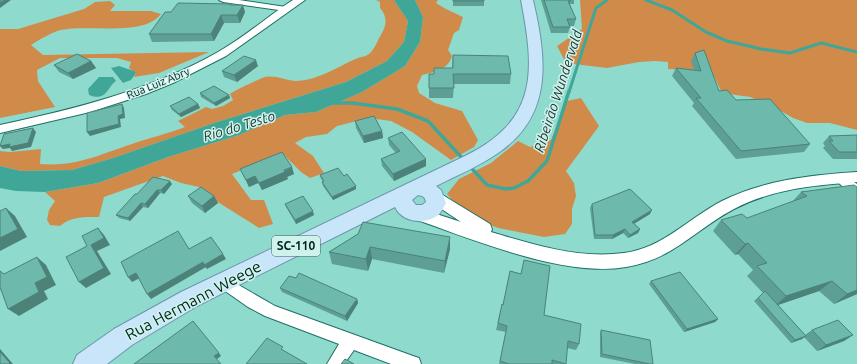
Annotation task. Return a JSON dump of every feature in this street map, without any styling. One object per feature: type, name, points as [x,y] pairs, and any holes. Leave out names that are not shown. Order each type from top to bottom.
[{"type":"main road","name":"SC-110","points":[[460,166],[497,146],[516,129],[528,110],[535,81],[535,47],[534,32],[526,0]]},
{"type":"main road","name":"Rua Hermann Weege","points":[[86,364],[129,334],[189,299],[460,166]]},
{"type":"main road","points":[[436,198],[434,194],[427,189],[411,189],[402,200],[405,208],[412,212],[426,212],[430,210],[436,203],[436,198],[460,166]]},
{"type":"main road","name":"Rua Hermann Weege","points":[[369,211],[412,212]]},
{"type":"street","points":[[224,0],[286,9]]},
{"type":"street","name":"Rua Luiz Abry","points":[[0,128],[34,122],[81,110],[157,86],[178,77],[242,42],[300,0]]},
{"type":"street","points":[[412,212],[509,244],[576,259],[598,261],[623,260],[645,255],[663,248],[727,206],[751,194],[771,187],[857,177]]},
{"type":"street","points":[[841,178],[857,190]]},
{"type":"street","points":[[436,198],[474,224],[509,244]]},
{"type":"street","points":[[223,282],[253,302],[270,310],[413,364]]},
{"type":"street","points":[[335,364],[350,341]]},
{"type":"shaded area","points":[[376,0],[394,0],[408,21],[404,42],[387,61],[346,82],[217,122],[113,158],[72,170],[21,171],[0,166],[0,151],[10,152],[41,149],[40,164],[64,164],[98,156],[185,127],[178,121],[206,107],[212,109],[223,106],[233,100],[230,94],[262,78],[273,77],[295,81],[312,79],[320,76],[369,54],[375,47],[384,30],[385,23],[384,14],[380,8],[380,2]]},
{"type":"shaded area","points":[[415,0],[438,0],[436,3],[463,17],[459,30],[454,33],[448,50],[452,56],[450,61],[440,70],[422,75],[417,86],[419,93],[435,103],[462,111],[478,140],[474,147],[451,160],[412,132],[391,121],[369,118],[337,126],[327,134],[306,137],[295,143],[313,156],[324,173],[310,178],[301,172],[283,154],[232,174],[251,200],[264,200],[273,224],[259,228],[205,194],[199,187],[181,183],[163,176],[104,197],[99,217],[83,217],[69,220],[60,226],[50,225],[47,220],[49,210],[55,201],[45,192],[98,183],[168,157],[239,135],[285,115],[316,112],[362,92],[405,66],[420,42],[423,17]]},
{"type":"shaded area","points":[[580,0],[857,0],[857,130],[830,123],[807,123],[793,118],[776,108],[750,97],[722,93],[712,72],[668,69],[668,62],[655,61],[639,62],[607,68],[566,63],[557,46],[582,29]]},
{"type":"shaded area","points":[[110,1],[115,5],[110,11],[151,11],[161,14],[153,21],[129,28],[61,30],[50,34],[31,45],[43,55],[209,52],[159,73],[134,77],[136,73],[129,68],[131,62],[117,58],[60,58],[37,70],[38,81],[55,107],[0,118],[0,29],[18,29],[84,9],[95,2]]},
{"type":"shaded area","points":[[581,98],[599,126],[566,171],[574,183],[576,196],[572,209],[572,224],[565,234],[544,237],[498,228],[474,218],[460,209],[447,194],[459,179],[491,163],[518,141],[530,147],[551,140],[567,101]]},
{"type":"water","name":"Rio do Testo","points":[[394,0],[415,0],[423,17],[420,42],[405,66],[362,92],[316,112],[285,115],[239,135],[168,157],[98,183],[45,192],[16,191],[0,188],[0,166],[21,171],[72,170],[113,158],[217,122],[346,82],[387,61],[404,42],[408,21]]},
{"type":"water","points":[[119,66],[136,73],[131,80],[123,83],[111,68]]},
{"type":"water","points":[[99,77],[113,77],[116,81],[106,93],[100,97],[89,95],[88,89]]},
{"type":"building","points":[[484,0],[484,1],[453,1]]},
{"type":"building","points":[[544,0],[570,0],[568,1],[576,19],[567,19],[570,27],[553,27]]},
{"type":"building","points":[[178,3],[243,5],[237,15],[221,15],[211,34],[149,34],[165,12],[171,12]]},
{"type":"building","points":[[704,50],[719,91],[727,90],[736,100],[770,99],[810,144],[741,151],[696,98],[701,98],[676,68],[701,71],[695,53]]},
{"type":"building","points":[[77,54],[91,61],[68,73],[54,65]]},
{"type":"building","points":[[453,55],[508,56],[511,74],[453,74],[454,88],[429,88],[429,74],[434,74],[434,68],[453,68]]},
{"type":"building","points":[[244,56],[256,60],[234,75],[222,71]]},
{"type":"building","points":[[214,86],[229,95],[214,103],[200,93]]},
{"type":"building","points":[[189,97],[198,104],[179,114],[170,106]]},
{"type":"building","points":[[122,104],[123,114],[118,116],[119,124],[87,132],[87,113]]},
{"type":"building","points":[[374,116],[382,131],[363,136],[355,121]]},
{"type":"building","points":[[33,128],[28,143],[9,147],[10,144],[0,146],[4,134]]},
{"type":"building","points":[[402,132],[426,159],[393,174],[381,159],[400,151],[388,138]]},
{"type":"building","points":[[857,135],[857,152],[839,152],[829,141],[833,141],[829,136]]},
{"type":"building","points":[[282,152],[292,167],[284,170],[285,172],[259,183],[255,176],[246,180],[240,169]]},
{"type":"building","points":[[338,168],[344,176],[347,174],[356,186],[332,197],[322,182],[324,181],[320,175]]},
{"type":"building","points":[[153,177],[170,181],[161,190],[157,190],[145,204],[141,203],[128,218],[116,215],[135,194],[137,194]]},
{"type":"building","points":[[854,185],[857,187],[857,290],[847,294],[832,281],[786,296],[757,266],[767,263],[748,243],[745,244],[721,220],[742,214],[747,218],[807,196],[801,192]]},
{"type":"building","points":[[201,187],[214,196],[202,206],[188,196]]},
{"type":"building","points":[[630,189],[652,210],[632,222],[640,229],[630,235],[625,229],[613,235],[595,235],[592,204]]},
{"type":"building","points":[[303,196],[313,211],[295,220],[285,204]]},
{"type":"building","points":[[6,208],[18,229],[0,238],[0,211]]},
{"type":"building","points":[[363,222],[450,237],[445,261],[370,247],[366,259],[329,252],[358,234]]},
{"type":"building","points":[[98,228],[104,238],[91,245],[104,268],[79,282],[66,257],[87,246],[82,236]]},
{"type":"building","points":[[178,231],[189,249],[211,237],[223,254],[204,265],[203,262],[147,294],[136,273],[128,277],[121,262]]},
{"type":"building","points":[[37,257],[47,277],[35,283],[39,292],[8,309],[0,287],[0,271],[4,274]]},
{"type":"building","points":[[524,260],[550,266],[544,315],[581,324],[579,344],[568,341],[566,364],[552,360],[552,364],[509,364],[500,361],[507,326],[498,323],[502,304],[503,305],[510,271],[521,274]]},
{"type":"building","points":[[680,272],[718,319],[687,329],[651,281]]},
{"type":"building","points":[[299,273],[357,299],[345,316],[280,288],[289,276],[296,278]]},
{"type":"building","points":[[765,291],[806,336],[795,340],[758,298]]},
{"type":"building","points":[[838,320],[853,335],[826,345],[812,330]]},
{"type":"building","points":[[193,321],[219,353],[214,356],[221,364],[134,364]]},
{"type":"building","points":[[601,330],[650,340],[653,364],[602,354]]},
{"type":"building","points":[[267,338],[283,347],[281,349],[307,364],[246,364]]},
{"type":"building","points":[[0,352],[10,363],[9,364],[0,364]]},
{"type":"building","points":[[345,359],[354,364],[341,364]]},
{"type":"waterway","name":"Ribeirão Wundervald","points":[[569,92],[596,8],[607,0]]},
{"type":"waterway","name":"Ribeirão Wundervald","points":[[646,0],[672,10],[706,32],[727,41],[761,49],[790,53],[821,43],[857,52]]},
{"type":"waterway","name":"Ribeirão Wundervald","points":[[332,103],[352,103],[397,109],[428,121],[487,185],[506,189],[514,188],[528,181],[547,161],[569,91]]}]
